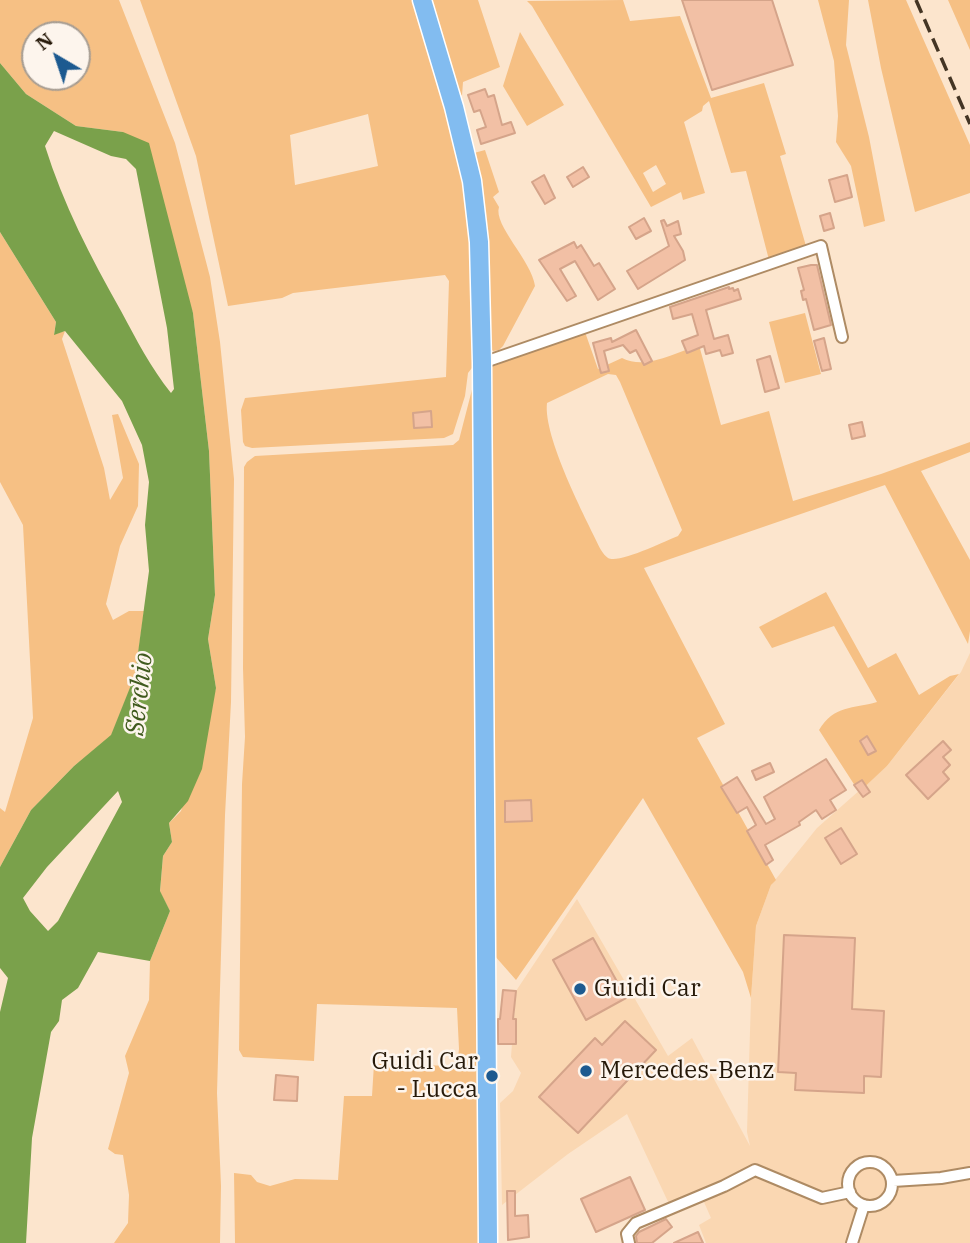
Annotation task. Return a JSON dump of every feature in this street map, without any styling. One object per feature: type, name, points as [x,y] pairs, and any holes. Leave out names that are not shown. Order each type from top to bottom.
[{"type":"main road","points":[[422,0],[454,107],[472,181],[479,242],[488,1243]]},
{"type":"street","points":[[482,363],[821,246],[842,337]]},
{"type":"street","points":[[865,1162],[880,1163],[891,1174],[893,1181],[890,1195],[879,1204],[864,1205],[858,1202],[848,1185],[852,1170],[865,1162]]},
{"type":"street","points":[[629,1243],[627,1234],[636,1223],[755,1170],[822,1198],[850,1192]]},
{"type":"street","points":[[893,1181],[970,1173]]},
{"type":"street","points":[[852,1243],[864,1205]]},
{"type":"shaded area","points":[[0,0],[119,0],[175,143],[210,277],[220,342],[234,479],[231,702],[217,1093],[221,1186],[220,1243],[114,1243],[128,1223],[129,1195],[123,1155],[108,1149],[129,1073],[125,1056],[149,1000],[150,961],[170,911],[160,892],[163,856],[172,842],[169,823],[181,811],[216,688],[208,639],[215,595],[209,451],[193,313],[123,132],[76,126],[23,91],[91,91],[91,21],[21,21],[21,88],[0,63]]},
{"type":"shaded area","points":[[140,0],[415,0],[456,139],[470,231],[475,364],[468,373],[465,396],[453,434],[444,438],[252,448],[245,446],[241,410],[245,398],[446,377],[449,281],[445,275],[293,293],[282,298],[228,306],[196,156]],"holes":[[[368,114],[378,166],[295,185],[290,135]]]},
{"type":"shaded area","points":[[431,0],[478,0],[500,67],[463,82],[462,96],[456,87]]},
{"type":"shaded area","points":[[623,0],[630,21],[680,16],[711,98],[764,83],[786,154],[780,156],[806,246],[769,260],[746,171],[731,173],[709,101],[702,111],[684,122],[705,193],[683,200],[681,192],[651,207],[527,1]],"holes":[[[656,165],[666,184],[653,192],[643,173]]]},
{"type":"shaded area","points":[[818,0],[849,0],[846,45],[869,137],[885,221],[864,227],[851,166],[836,142],[838,116],[834,61]]},
{"type":"shaded area","points":[[868,0],[906,0],[970,145],[970,193],[915,212]]},
{"type":"shaded area","points":[[948,0],[970,0],[970,50]]},
{"type":"shaded area","points":[[520,32],[564,105],[527,126],[503,86]]},
{"type":"shaded area","points":[[485,150],[499,192],[493,197],[499,207],[499,215],[535,286],[503,346],[493,351],[490,348],[483,216],[474,153]]},
{"type":"shaded area","points":[[0,232],[56,322],[54,334],[65,331],[62,339],[104,468],[110,500],[123,478],[112,415],[118,414],[139,464],[138,506],[120,546],[106,604],[113,620],[129,611],[144,611],[135,676],[111,736],[74,766],[31,810],[0,867],[0,808],[5,812],[33,718],[23,525],[0,482]]},
{"type":"shaded area","points":[[805,313],[821,374],[785,383],[769,322]]},
{"type":"shaded area","points":[[585,332],[598,369],[622,358],[651,361],[699,345],[721,425],[769,411],[793,501],[881,474],[970,442],[970,452],[921,471],[970,560],[968,644],[885,485],[644,568],[725,724],[697,738],[776,880],[771,885],[756,926],[751,998],[743,972],[643,798],[516,980],[494,955],[488,371],[491,367]],"holes":[[[608,374],[616,375],[682,530],[678,536],[653,547],[614,559],[608,558],[601,550],[566,477],[552,436],[547,403]]]},
{"type":"shaded area","points":[[475,378],[480,1243],[235,1243],[234,1173],[251,1175],[257,1182],[270,1186],[295,1179],[338,1180],[344,1096],[372,1096],[374,1064],[457,1066],[459,1049],[457,1008],[317,1004],[314,1061],[243,1057],[239,1050],[245,737],[244,467],[255,456],[453,445],[459,440]]},
{"type":"shaded area","points":[[826,592],[868,668],[896,653],[919,695],[950,676],[959,674],[887,766],[859,792],[819,730],[838,712],[877,702],[834,626],[772,648],[759,627]]},
{"type":"shaded area","points":[[970,653],[970,1243],[706,1243],[699,1225],[711,1218],[700,1193],[670,1206],[627,1114],[568,1154],[502,1205],[500,1103],[513,1091],[521,1073],[511,1057],[516,991],[577,899],[668,1056],[692,1038],[750,1146],[747,1132],[756,926],[771,885],[817,828],[887,766],[961,672]]},
{"type":"water","name":"Serchio","points":[[0,63],[21,91],[76,126],[123,132],[149,143],[193,313],[209,451],[215,595],[208,639],[216,688],[202,769],[188,801],[169,823],[172,842],[163,856],[160,891],[170,911],[150,961],[98,952],[78,988],[62,1000],[59,1021],[51,1032],[32,1138],[26,1243],[0,1243],[0,1012],[8,978],[0,968],[0,867],[31,810],[74,766],[111,735],[135,675],[149,571],[145,525],[149,482],[142,445],[122,401],[65,331],[54,335],[56,322],[0,232]],"holes":[[[54,131],[111,156],[126,159],[136,169],[167,328],[174,389],[171,393],[138,343],[78,230],[45,146]],[[118,791],[122,802],[58,921],[48,931],[30,911],[23,898],[47,867]]]},
{"type":"building","points":[[682,0],[772,0],[793,65],[712,90]]},
{"type":"building","points":[[485,89],[488,97],[494,95],[502,125],[511,122],[515,133],[481,144],[477,130],[486,127],[480,110],[474,112],[468,95]]},
{"type":"building","points":[[583,167],[589,177],[573,187],[567,177]]},
{"type":"building","points":[[544,175],[555,198],[545,204],[532,182]]},
{"type":"building","points":[[847,175],[852,197],[835,202],[829,180]]},
{"type":"building","points":[[830,213],[834,228],[824,231],[820,216]]},
{"type":"building","points":[[644,218],[651,231],[636,239],[629,227]]},
{"type":"building","points":[[664,220],[667,226],[678,221],[681,234],[674,236],[685,260],[638,289],[627,271],[669,246],[661,221]]},
{"type":"building","points":[[574,242],[577,248],[581,245],[594,266],[599,263],[615,289],[598,300],[575,261],[560,269],[576,296],[567,301],[539,260]]},
{"type":"building","points":[[817,265],[831,325],[814,330],[806,299],[803,300],[801,291],[804,290],[798,268]]},
{"type":"building","points":[[729,287],[734,291],[738,289],[741,299],[706,310],[714,339],[728,335],[733,353],[722,356],[720,350],[706,354],[704,346],[687,353],[682,341],[698,335],[692,314],[673,319],[670,307]]},
{"type":"building","points":[[636,330],[652,361],[644,365],[636,350],[630,353],[623,345],[604,351],[609,371],[601,373],[593,343],[611,338],[612,342]]},
{"type":"building","points":[[824,338],[831,369],[822,371],[814,341]]},
{"type":"building","points":[[770,356],[779,388],[765,392],[757,360]]},
{"type":"building","points":[[431,411],[432,427],[414,428],[413,413]]},
{"type":"building","points":[[862,422],[865,436],[852,439],[849,425]]},
{"type":"building","points":[[867,736],[876,751],[868,755],[860,741]]},
{"type":"building","points":[[943,741],[951,750],[943,757],[950,765],[943,772],[949,779],[928,799],[906,775]]},
{"type":"building","points":[[826,759],[846,790],[830,800],[836,810],[822,819],[816,810],[799,822],[800,825],[765,845],[773,860],[766,865],[747,831],[756,825],[747,807],[737,813],[721,787],[737,777],[766,824],[775,819],[764,797]]},
{"type":"building","points":[[770,763],[774,772],[756,780],[752,771]]},
{"type":"building","points":[[862,780],[870,792],[863,797],[854,785]]},
{"type":"building","points":[[531,800],[532,821],[505,822],[505,801]]},
{"type":"building","points":[[841,828],[857,854],[841,864],[825,838]]},
{"type":"building","points":[[784,935],[855,938],[852,1009],[884,1011],[881,1077],[864,1076],[864,1093],[795,1090],[796,1073],[778,1072]]},
{"type":"building","points":[[593,938],[626,998],[586,1020],[553,960]]},
{"type":"building","points":[[503,990],[516,991],[513,1019],[516,1019],[516,1044],[498,1044],[498,1019]]},
{"type":"building","points":[[625,1021],[656,1050],[578,1133],[539,1097],[595,1038],[602,1045]]},
{"type":"building","points":[[276,1075],[298,1077],[297,1101],[274,1100]]},
{"type":"building","points":[[630,1177],[645,1210],[596,1232],[581,1199]]},
{"type":"building","points":[[507,1191],[515,1191],[515,1216],[528,1215],[529,1237],[508,1240]]},
{"type":"building","points":[[666,1219],[672,1227],[652,1243],[637,1243],[636,1236],[639,1232]]},
{"type":"building","points":[[698,1232],[703,1243],[674,1243]]},
{"type":"railway","points":[[916,0],[970,124]]},
{"type":"place","name":"Guidi Car","points":[[580,989]]},
{"type":"place","name":"Mercedes-Benz","points":[[586,1071]]},
{"type":"place","name":"Guidi Car - Lucca","points":[[492,1076]]}]
